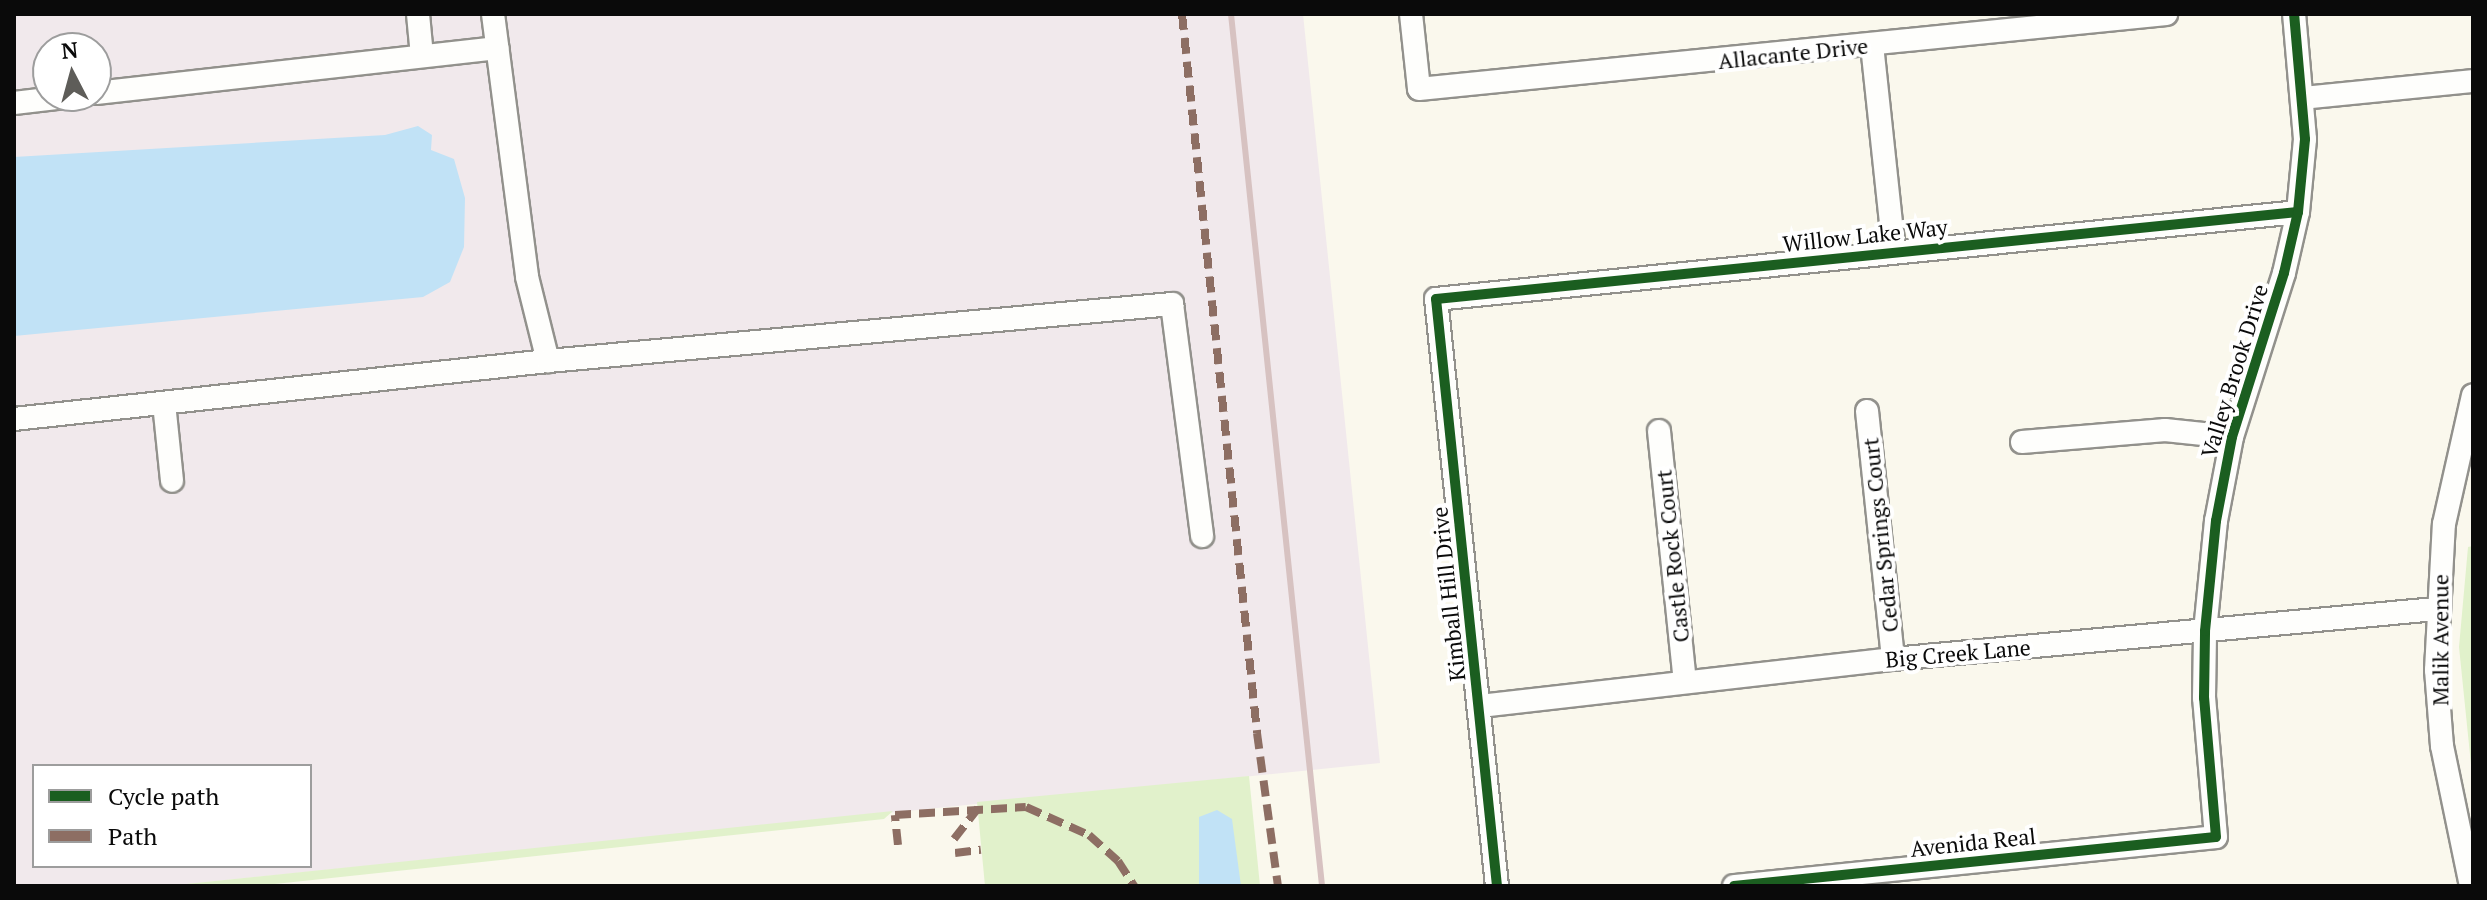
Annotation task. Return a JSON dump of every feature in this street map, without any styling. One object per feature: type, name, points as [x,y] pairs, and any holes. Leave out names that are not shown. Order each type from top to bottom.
[{"type":"street","points":[[418,14],[422,56]]},
{"type":"street","points":[[493,14],[527,277],[548,361]]},
{"type":"street","name":"Allacante Drive","points":[[1411,14],[1419,89],[2154,15]]},
{"type":"street","name":"Valley Brook Drive","points":[[2216,837],[2204,698],[2205,631],[2216,521],[2232,437],[2284,273],[2298,212],[2305,139],[2294,14]]},
{"type":"street","points":[[1872,45],[1894,252]]},
{"type":"street","points":[[112,91],[497,48]]},
{"type":"street","points":[[2302,98],[2472,81]]},
{"type":"street","name":"Willow Lake Way","points":[[1436,299],[2298,212]]},
{"type":"street","name":"Kimball Hill Drive","points":[[1436,299],[1497,886]]},
{"type":"street","points":[[14,419],[548,361],[1172,304],[1202,536]]},
{"type":"street","name":"Malik Avenue","points":[[2471,886],[2442,746],[2436,609],[2444,524],[2467,445],[2473,395]]},
{"type":"street","points":[[164,403],[172,481]]},
{"type":"street","name":"Cedar Springs Court","points":[[1867,411],[1893,659]]},
{"type":"street","points":[[2022,442],[2165,430],[2232,437]]},
{"type":"street","name":"Castle Rock Court","points":[[1659,431],[1685,681]]},
{"type":"street","name":"Big Creek Lane","points":[[1480,706],[1893,659],[2436,609]]},
{"type":"street","name":"Avenida Real","points":[[1734,886],[1932,876],[2216,837]]},
{"type":"shaded area","points":[[14,14],[1303,14],[1380,763],[167,886],[14,886]]},
{"type":"green space","points":[[2473,546],[2473,784],[2459,647],[2468,547]]},
{"type":"green space","points":[[1249,776],[1260,886],[985,886],[977,802]]},
{"type":"green space","points":[[893,811],[884,819],[256,886],[167,886]]},
{"type":"water","points":[[418,126],[432,135],[431,150],[454,159],[465,198],[464,247],[450,282],[423,297],[14,336],[14,157],[385,135]]},
{"type":"water","points":[[1217,810],[1232,819],[1241,886],[1199,886],[1199,817]]},
{"type":"railway","points":[[1231,14],[1322,886]]},
{"type":"marked path","points":[[1182,14],[1257,733],[1278,886]]},
{"type":"marked path","points":[[898,845],[895,815],[1026,807],[1089,835],[1118,861],[1134,886]]},
{"type":"marked path","points":[[954,839],[978,808]]},
{"type":"marked path","points":[[955,853],[981,850]]},
{"type":"cycle path","points":[[1734,886],[2216,837],[2204,698],[2205,631],[2216,521],[2232,437],[2284,273],[2298,212],[2305,139],[2294,14]]},
{"type":"cycle path","points":[[1497,886],[1436,299],[2298,212]]}]
